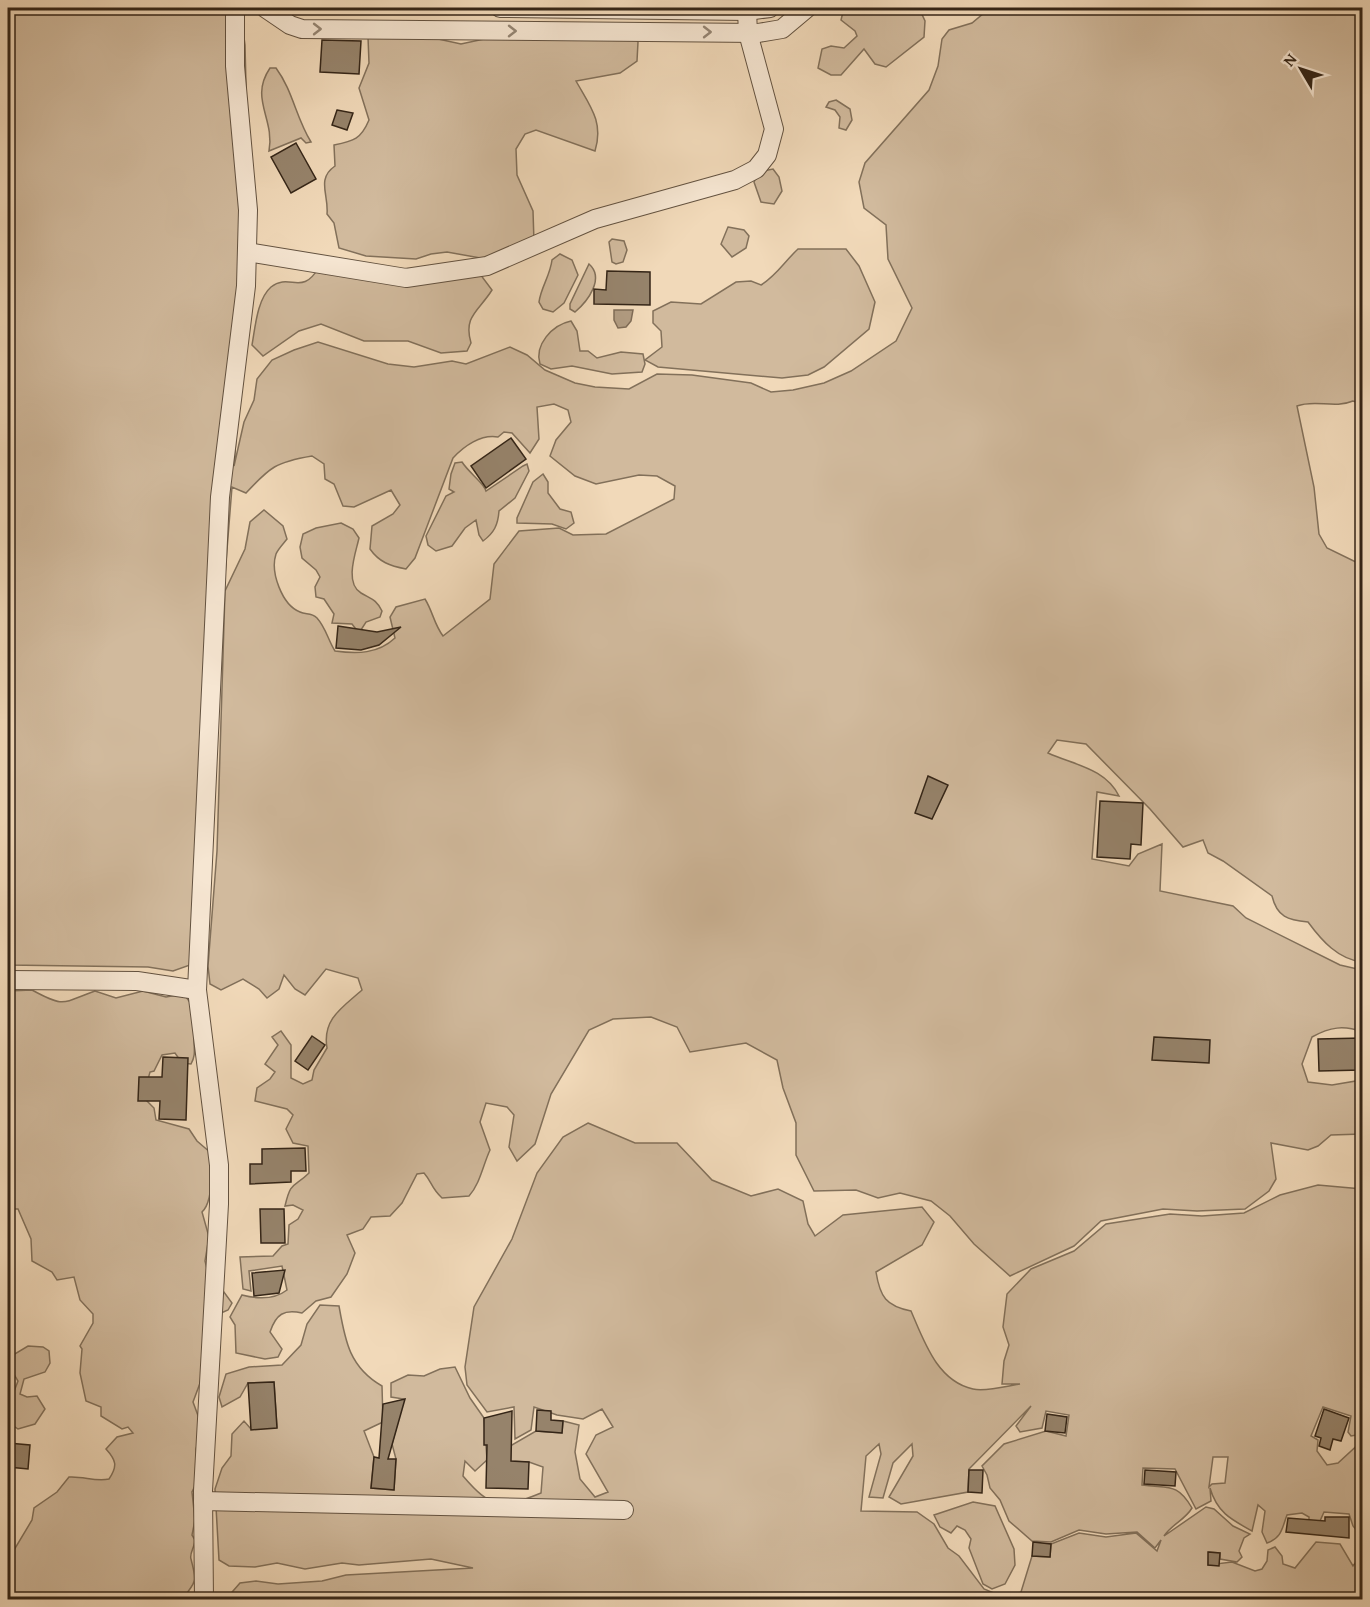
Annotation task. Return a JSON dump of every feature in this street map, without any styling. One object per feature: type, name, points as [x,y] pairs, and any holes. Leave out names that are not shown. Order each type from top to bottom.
[{"type":"street","points":[[204,1599],[203,1501],[219,1165],[197,990],[220,497],[246,286],[248,210],[235,66],[235,8]]},
{"type":"street","points":[[265,8],[290,25],[302,29],[748,33],[782,28],[807,8]]},
{"type":"street","points":[[500,8],[747,11],[770,8]]},
{"type":"street","points":[[247,252],[406,278],[487,266],[595,219],[735,180],[756,169],[767,155],[774,129],[748,33],[747,11]]},
{"type":"street","points":[[8,980],[137,981],[197,990]]},
{"type":"street","points":[[203,1501],[624,1510]]},
{"type":"shaded area","points":[[8,8],[240,8],[245,45],[250,247],[234,466],[244,422],[254,400],[257,379],[272,360],[318,342],[388,364],[414,367],[452,361],[466,364],[510,347],[527,355],[545,370],[575,383],[595,387],[629,389],[657,374],[692,375],[751,383],[771,392],[824,383],[851,371],[896,341],[912,308],[888,259],[886,225],[864,208],[859,182],[865,163],[929,90],[938,66],[942,39],[949,30],[972,23],[990,8],[1362,8],[1362,404],[1353,401],[1297,406],[1314,487],[1319,534],[1327,548],[1362,565],[1362,962],[1345,957],[1331,948],[1308,922],[1295,920],[1280,913],[1272,896],[1208,853],[1203,840],[1183,847],[1150,809],[1086,744],[1057,740],[1048,753],[1097,773],[1106,779],[1119,796],[1097,792],[1092,859],[1129,866],[1138,854],[1162,844],[1160,891],[1233,906],[1246,918],[1340,965],[1362,970],[1362,1032],[1349,1028],[1337,1028],[1312,1037],[1302,1064],[1308,1082],[1332,1085],[1362,1080],[1362,1134],[1331,1135],[1318,1146],[1308,1150],[1271,1143],[1276,1179],[1269,1191],[1245,1209],[1197,1211],[1163,1209],[1101,1221],[1074,1246],[1010,1276],[974,1244],[950,1216],[931,1201],[900,1193],[878,1198],[856,1190],[814,1191],[796,1155],[796,1123],[783,1088],[777,1060],[746,1043],[690,1052],[677,1027],[651,1017],[613,1019],[589,1030],[551,1094],[535,1144],[517,1161],[509,1147],[514,1115],[507,1107],[486,1103],[480,1122],[490,1150],[479,1180],[469,1196],[442,1198],[424,1173],[417,1174],[402,1203],[390,1216],[371,1217],[363,1229],[347,1235],[355,1253],[347,1274],[331,1297],[316,1301],[302,1313],[290,1312],[278,1317],[270,1332],[282,1349],[278,1357],[265,1359],[236,1353],[235,1325],[230,1317],[242,1295],[265,1298],[277,1296],[287,1290],[282,1266],[249,1271],[251,1291],[243,1289],[240,1257],[273,1256],[282,1246],[288,1244],[289,1225],[298,1219],[303,1210],[293,1205],[285,1206],[287,1198],[294,1185],[309,1173],[308,1146],[293,1143],[286,1129],[293,1115],[287,1109],[255,1101],[257,1088],[270,1079],[275,1072],[265,1064],[278,1045],[272,1037],[281,1031],[291,1045],[291,1078],[303,1084],[312,1080],[314,1070],[327,1048],[326,1038],[331,1021],[341,1008],[362,990],[358,978],[326,969],[305,995],[295,989],[284,975],[279,989],[267,998],[259,989],[243,979],[221,990],[210,984],[208,966],[217,851],[225,591],[245,549],[250,522],[264,510],[283,526],[287,539],[277,552],[275,570],[279,587],[288,603],[302,613],[317,618],[335,651],[367,652],[382,647],[395,638],[390,617],[396,607],[425,599],[443,636],[490,599],[494,564],[519,531],[559,528],[573,535],[606,534],[674,499],[675,486],[657,476],[639,475],[596,484],[575,476],[550,456],[556,440],[571,422],[568,410],[554,404],[537,407],[539,439],[530,453],[512,433],[504,432],[498,437],[485,437],[473,442],[453,458],[415,558],[406,569],[385,563],[370,549],[372,526],[393,514],[400,505],[391,490],[354,507],[343,506],[334,484],[325,479],[324,464],[312,456],[274,467],[246,493],[232,487],[198,912],[190,965],[173,971],[148,967],[8,965]]},
{"type":"shaded area","points":[[844,8],[919,8],[925,21],[924,37],[886,67],[875,64],[864,49],[841,75],[831,75],[818,68],[822,49],[831,46],[844,48],[857,36],[855,31],[841,20]]},
{"type":"shaded area","points":[[406,32],[461,44],[498,36],[631,33],[638,42],[637,61],[620,73],[576,81],[591,106],[597,123],[595,151],[536,130],[525,134],[516,149],[517,175],[533,211],[534,242],[486,259],[447,252],[416,259],[366,256],[339,248],[334,223],[327,214],[325,188],[326,176],[335,166],[334,145],[356,138],[369,120],[359,88],[369,63],[368,37]]},
{"type":"shaded area","points":[[270,68],[276,68],[282,77],[311,142],[306,143],[301,138],[269,151],[269,128],[262,89]]},
{"type":"shaded area","points":[[836,100],[850,109],[852,120],[846,130],[839,128],[840,117],[835,110],[826,107],[829,102]]},
{"type":"shaded area","points":[[773,169],[779,177],[782,191],[774,204],[761,202],[754,182],[759,172]]},
{"type":"shaded area","points":[[728,227],[744,230],[749,236],[746,248],[732,257],[721,244]]},
{"type":"shaded area","points":[[612,239],[624,241],[627,250],[623,262],[616,264],[612,262],[609,242]]},
{"type":"shaded area","points":[[798,249],[846,249],[859,266],[875,302],[869,329],[824,367],[808,375],[782,378],[658,367],[645,360],[662,347],[661,331],[653,323],[653,311],[671,302],[701,304],[736,282],[751,281],[761,285],[776,273]]},
{"type":"shaded area","points":[[560,254],[572,260],[578,275],[564,303],[553,312],[543,309],[539,302],[552,260]]},
{"type":"shaded area","points":[[589,264],[595,276],[593,289],[575,312],[570,309],[570,304]]},
{"type":"shaded area","points":[[474,266],[492,290],[471,320],[469,334],[471,343],[467,351],[441,353],[408,341],[364,341],[321,324],[299,331],[263,356],[252,345],[257,314],[266,292],[278,283],[307,281],[319,267],[383,275]]},
{"type":"shaded area","points":[[614,310],[633,310],[631,321],[626,327],[618,328],[614,320]]},
{"type":"shaded area","points":[[571,321],[577,331],[580,351],[588,351],[597,358],[621,352],[643,354],[645,364],[642,372],[612,374],[572,366],[551,369],[540,364],[540,350],[546,337],[557,327]]},
{"type":"shaded area","points":[[462,462],[486,491],[527,464],[529,471],[515,498],[499,511],[495,528],[487,538],[483,541],[479,535],[476,520],[465,528],[452,546],[436,551],[428,545],[426,536],[446,496],[454,492],[449,489],[451,474],[455,463]]},
{"type":"shaded area","points":[[543,474],[548,482],[548,493],[560,509],[571,512],[574,523],[566,529],[552,524],[517,523],[517,518],[533,482]]},
{"type":"shaded area","points":[[341,523],[353,529],[359,538],[354,559],[353,582],[361,593],[375,602],[382,611],[380,617],[366,622],[359,633],[352,624],[332,623],[334,614],[324,599],[316,597],[315,587],[320,577],[316,570],[302,558],[300,547],[303,534],[316,528]]},
{"type":"shaded area","points":[[32,990],[64,1002],[95,991],[116,998],[143,991],[166,997],[183,994],[193,1010],[194,1058],[191,1064],[182,1063],[175,1053],[162,1055],[154,1071],[150,1072],[143,1097],[154,1108],[156,1120],[189,1129],[197,1141],[211,1153],[210,1193],[202,1212],[209,1237],[205,1261],[207,1269],[232,1303],[228,1310],[221,1313],[206,1367],[193,1402],[200,1421],[200,1435],[196,1449],[199,1478],[192,1492],[195,1520],[192,1535],[195,1540],[191,1557],[195,1580],[183,1598],[143,1600],[123,1595],[116,1600],[29,1600],[16,1598],[8,1591],[8,1560],[32,1520],[34,1508],[57,1492],[69,1477],[109,1479],[115,1463],[106,1449],[117,1437],[133,1433],[128,1427],[122,1429],[101,1416],[101,1407],[86,1401],[80,1373],[82,1349],[80,1346],[93,1323],[93,1314],[80,1300],[74,1277],[57,1280],[52,1272],[32,1261],[31,1239],[18,1209],[8,1209],[8,991]]},
{"type":"shaded area","points":[[588,1123],[635,1143],[677,1143],[712,1180],[751,1196],[778,1189],[803,1201],[808,1224],[815,1236],[843,1215],[922,1207],[934,1222],[922,1245],[876,1272],[880,1288],[890,1303],[911,1311],[927,1347],[941,1369],[961,1385],[978,1390],[1020,1384],[1002,1384],[1004,1361],[1009,1345],[1003,1327],[1007,1294],[1031,1269],[1074,1251],[1106,1224],[1170,1214],[1202,1216],[1244,1213],[1280,1195],[1318,1185],[1362,1189],[1362,1434],[1351,1436],[1348,1432],[1351,1416],[1323,1407],[1311,1436],[1318,1440],[1317,1451],[1327,1465],[1338,1463],[1362,1441],[1362,1537],[1353,1526],[1349,1514],[1324,1512],[1316,1530],[1309,1525],[1309,1517],[1302,1513],[1287,1515],[1279,1535],[1267,1543],[1262,1532],[1265,1511],[1258,1505],[1252,1531],[1225,1514],[1216,1503],[1210,1488],[1211,1501],[1196,1509],[1175,1469],[1143,1468],[1142,1485],[1176,1490],[1182,1494],[1192,1508],[1164,1536],[1206,1507],[1214,1509],[1233,1526],[1250,1534],[1244,1538],[1239,1551],[1242,1557],[1237,1562],[1220,1559],[1220,1553],[1209,1552],[1208,1565],[1232,1562],[1255,1571],[1262,1569],[1267,1561],[1268,1550],[1275,1547],[1282,1556],[1283,1564],[1295,1568],[1316,1542],[1340,1544],[1353,1566],[1362,1554],[1362,1599],[1008,1599],[226,1599],[240,1583],[256,1581],[278,1584],[322,1581],[346,1575],[473,1568],[431,1559],[359,1565],[342,1563],[305,1569],[277,1563],[255,1567],[229,1566],[219,1560],[215,1489],[222,1468],[231,1456],[232,1434],[244,1421],[251,1429],[277,1427],[274,1382],[248,1383],[240,1397],[222,1407],[219,1397],[226,1374],[249,1367],[282,1365],[301,1345],[307,1324],[320,1305],[339,1306],[350,1352],[362,1370],[382,1386],[383,1422],[364,1431],[374,1457],[371,1488],[394,1490],[396,1459],[392,1444],[404,1399],[391,1397],[391,1383],[408,1375],[424,1376],[440,1369],[455,1367],[470,1398],[484,1418],[487,1460],[475,1471],[465,1461],[463,1476],[482,1495],[498,1503],[507,1503],[541,1493],[543,1467],[529,1462],[501,1461],[502,1445],[512,1445],[536,1431],[562,1433],[563,1421],[579,1425],[575,1452],[580,1479],[595,1497],[608,1492],[586,1454],[596,1435],[613,1427],[602,1409],[583,1419],[557,1415],[534,1407],[531,1430],[515,1439],[514,1407],[487,1412],[467,1385],[465,1367],[474,1307],[512,1239],[537,1173],[563,1137]],"holes":[[[1031,1406],[1016,1426],[1020,1432],[1042,1428],[1046,1411],[1069,1415],[1066,1436],[1046,1431],[1004,1444],[982,1466],[990,1488],[1000,1500],[1009,1521],[1032,1541],[1051,1542],[1079,1530],[1106,1534],[1137,1532],[1155,1548],[1161,1540],[1157,1551],[1136,1533],[1106,1537],[1079,1533],[1051,1544],[1050,1557],[1032,1556],[1021,1592],[1008,1599],[984,1589],[959,1556],[948,1548],[934,1524],[917,1512],[861,1511],[866,1456],[879,1444],[881,1454],[869,1497],[883,1498],[893,1463],[912,1444],[913,1456],[889,1497],[901,1504],[968,1492],[969,1469]],[[1213,1457],[1228,1457],[1225,1483],[1212,1484],[1209,1487]]]},
{"type":"shaded area","points":[[28,1346],[43,1347],[49,1351],[50,1363],[45,1372],[24,1379],[20,1394],[27,1397],[37,1396],[45,1409],[35,1424],[18,1429],[8,1422],[8,1394],[13,1394],[18,1381],[9,1366],[13,1355]]},
{"type":"shaded area","points":[[973,1502],[995,1506],[1014,1549],[1015,1565],[1005,1584],[992,1589],[983,1584],[969,1548],[971,1539],[965,1530],[957,1526],[951,1533],[940,1527],[934,1515]]},
{"type":"building","points":[[322,40],[361,41],[359,74],[320,72]]},
{"type":"building","points":[[337,110],[353,113],[347,130],[332,125]]},
{"type":"building","points":[[296,143],[316,179],[291,193],[271,157]]},
{"type":"building","points":[[607,271],[650,272],[650,305],[594,304],[594,289],[606,290]]},
{"type":"building","points":[[511,438],[526,459],[486,488],[471,466]]},
{"type":"building","points":[[338,626],[377,632],[401,627],[379,645],[361,650],[336,648]]},
{"type":"building","points":[[928,776],[948,785],[932,819],[915,813]]},
{"type":"building","points":[[1100,801],[1143,803],[1141,845],[1131,844],[1130,859],[1097,857]]},
{"type":"building","points":[[312,1036],[325,1045],[308,1070],[295,1061]]},
{"type":"building","points":[[1154,1037],[1210,1040],[1209,1063],[1152,1060]]},
{"type":"building","points":[[1362,1038],[1362,1070],[1319,1071],[1318,1039]]},
{"type":"building","points":[[163,1057],[188,1058],[186,1120],[159,1119],[160,1101],[138,1101],[139,1077],[162,1077]]},
{"type":"building","points":[[305,1148],[306,1171],[291,1171],[291,1182],[250,1184],[250,1164],[262,1164],[262,1149]]},
{"type":"building","points":[[260,1209],[284,1209],[285,1243],[261,1243]]},
{"type":"building","points":[[285,1270],[279,1293],[254,1296],[252,1273]]},
{"type":"building","points":[[274,1382],[277,1428],[251,1430],[248,1383]]},
{"type":"building","points":[[405,1399],[388,1459],[396,1459],[394,1490],[371,1488],[374,1457],[379,1458],[383,1404]]},
{"type":"building","points":[[1324,1409],[1349,1418],[1341,1441],[1333,1439],[1330,1450],[1319,1446],[1321,1438],[1315,1436]]},
{"type":"building","points":[[537,1410],[551,1411],[551,1420],[563,1421],[562,1433],[536,1431]]},
{"type":"building","points":[[512,1411],[511,1461],[529,1462],[528,1489],[486,1488],[487,1445],[484,1445],[484,1418]]},
{"type":"building","points":[[1047,1414],[1067,1417],[1065,1433],[1045,1431]]},
{"type":"building","points":[[8,1443],[30,1445],[28,1469],[8,1467]]},
{"type":"building","points":[[969,1470],[983,1470],[982,1493],[968,1492]]},
{"type":"building","points":[[1145,1470],[1176,1472],[1175,1486],[1144,1484]]},
{"type":"building","points":[[1325,1517],[1349,1517],[1349,1538],[1286,1532],[1288,1518],[1325,1521]]},
{"type":"building","points":[[1033,1542],[1051,1544],[1050,1557],[1032,1556]]},
{"type":"building","points":[[1208,1552],[1220,1553],[1219,1566],[1208,1565]]}]
